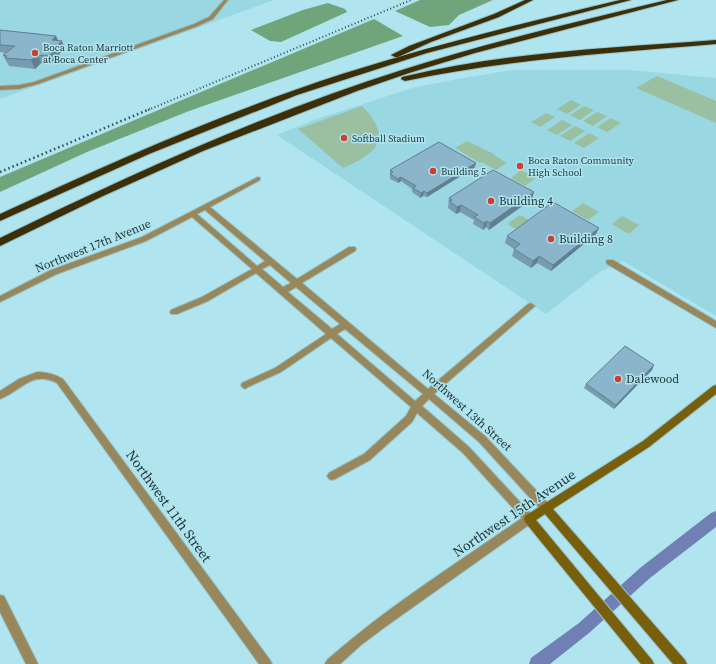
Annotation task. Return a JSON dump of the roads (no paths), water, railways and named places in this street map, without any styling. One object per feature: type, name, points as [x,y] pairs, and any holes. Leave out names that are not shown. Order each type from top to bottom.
[{"type":"highway","points":[[387,59],[414,45],[491,19],[530,0]]},
{"type":"highway","points":[[0,211],[86,172],[192,127],[293,88],[454,38],[609,0]]},
{"type":"highway","points":[[0,218],[77,182],[185,136],[346,76],[471,38],[628,0]]},
{"type":"highway","points":[[0,233],[106,182],[174,152],[329,91],[470,46],[656,0]]},
{"type":"highway","points":[[0,242],[86,200],[166,164],[253,127],[325,100],[401,73],[477,50],[675,0]]},
{"type":"highway","points":[[325,100],[423,75],[493,62],[716,42]]},
{"type":"street","points":[[0,88],[19,87],[36,83],[196,25],[211,18],[226,0]]},
{"type":"street","name":"Northwest 17th Avenue","points":[[0,300],[54,272],[144,240],[258,179]]},
{"type":"street","name":"Northwest 13th Street","points":[[206,207],[482,439],[546,508],[681,664]]},
{"type":"street","points":[[193,214],[476,459],[529,519],[648,664]]},
{"type":"street","points":[[283,291],[352,249]]},
{"type":"street","points":[[174,312],[205,299],[271,261]]},
{"type":"street","points":[[610,262],[716,325]]},
{"type":"street","points":[[332,476],[367,456],[408,419],[416,406],[429,394],[531,306]]},
{"type":"street","points":[[245,385],[278,370],[346,324]]},
{"type":"street","name":"Northwest 11th Street","points":[[0,395],[29,378],[42,374],[52,375],[60,381],[266,664]]},
{"type":"street","name":"Northwest 15th Avenue","points":[[331,664],[381,623],[529,519],[646,444],[716,389]]},
{"type":"street","points":[[0,600],[32,664]]},
{"type":"waterway","points":[[537,664],[584,628],[645,573],[716,518]]},
{"type":"railway","points":[[148,110],[411,0]]},
{"type":"railway","points":[[0,172],[150,109]]},
{"type":"place","name":"Boca Raton Marriott at Boca Center","points":[[35,53]]},
{"type":"place","name":"Softball Stadium","points":[[344,138]]},
{"type":"place","name":"Boca Raton Community High School","points":[[520,166]]},
{"type":"place","name":"Building 5","points":[[433,171]]},
{"type":"place","name":"Building 4","points":[[491,201]]},
{"type":"place","name":"Building 8","points":[[551,239]]},
{"type":"place","name":"Dalewood","points":[[618,379]]}]
